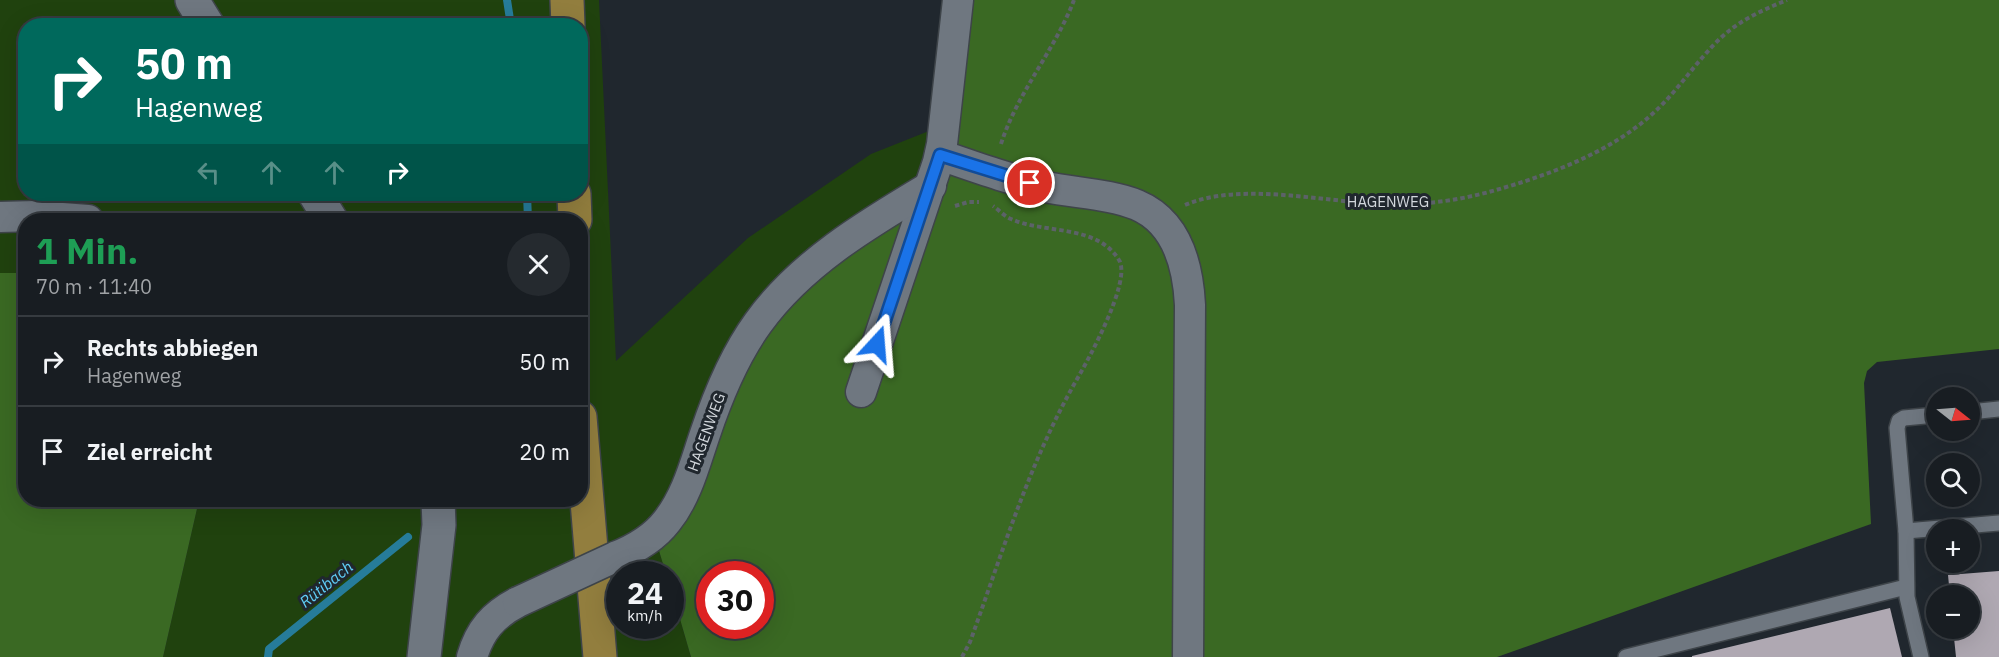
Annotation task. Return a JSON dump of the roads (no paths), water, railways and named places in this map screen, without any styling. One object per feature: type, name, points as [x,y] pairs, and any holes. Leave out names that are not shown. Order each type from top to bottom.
[{"type":"highway","points":[[567,0],[568,18]]},
{"type":"highway","points":[[588,507],[600,657]]},
{"type":"street","points":[[192,0],[203,18]]},
{"type":"street","points":[[861,392],[940,155],[958,0]]},
{"type":"street","points":[[940,155],[1045,187],[1137,205],[1157,219],[1176,242],[1183,257],[1189,285],[1188,657]]},
{"type":"street","name":"HAGENWEG","points":[[472,657],[480,633],[488,622],[518,602],[637,547],[654,534],[675,510],[687,486],[723,386],[745,342],[775,301],[841,244],[892,208],[931,186]]},
{"type":"street","points":[[0,217],[18,216]]},
{"type":"street","points":[[424,657],[439,525],[438,507]]},
{"type":"lane","points":[[1980,411],[1999,409]]},
{"type":"lane","points":[[1921,657],[1908,606],[1906,587],[1906,531],[1898,424],[1904,418],[1926,416]]},
{"type":"lane","points":[[1906,531],[1999,523]]},
{"type":"lane","points":[[1626,657],[1906,587]]},
{"type":"waterway","name":"Rütibach","points":[[507,0],[510,18]]},
{"type":"waterway","name":"Rütibach","points":[[527,201],[528,213]]},
{"type":"waterway","name":"Rütibach","points":[[268,657],[269,649],[408,537]]}]
